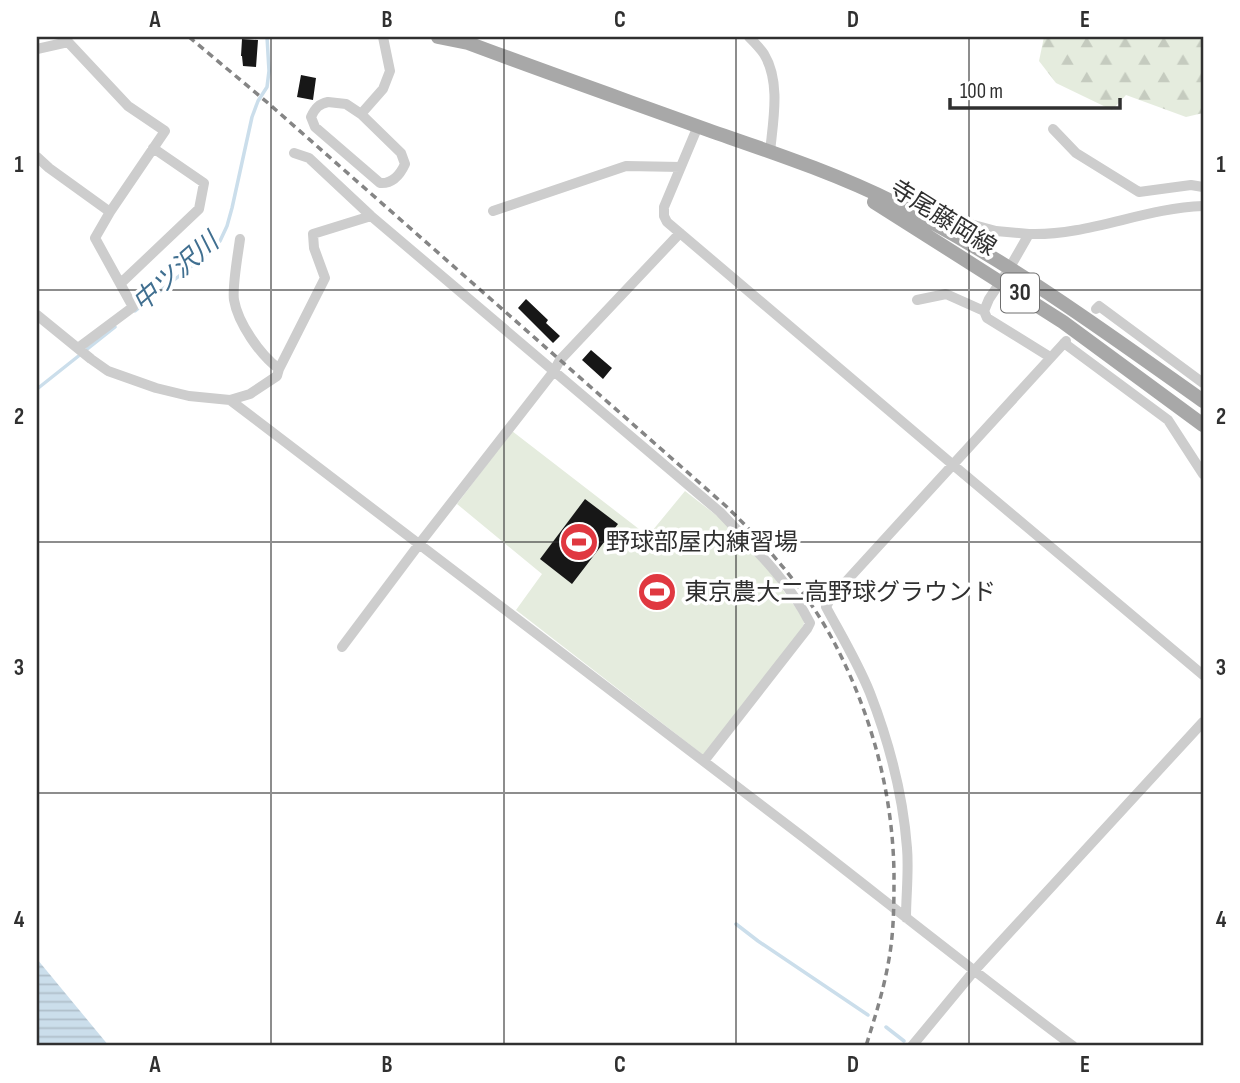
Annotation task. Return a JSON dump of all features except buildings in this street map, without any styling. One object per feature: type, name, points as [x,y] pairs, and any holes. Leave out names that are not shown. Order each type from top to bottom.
[{"type":"main road","name":"寺尾藤岡線","points":[[438,37],[468,43],[770,152],[895,203],[938,226],[1203,425]]},
{"type":"main road","name":"寺尾藤岡線","points":[[1005,275],[1077,312],[1203,401]]},
{"type":"street","points":[[361,114],[383,89],[390,71],[383,37]]},
{"type":"street","points":[[749,37],[764,54],[775,96],[770,152]]},
{"type":"street","points":[[37,50],[68,42],[128,106],[165,131],[95,238],[133,307],[78,348]]},
{"type":"street","points":[[328,102],[346,104],[361,114],[404,158],[405,164],[389,183],[380,183],[315,127],[311,117],[320,104],[328,102]]},
{"type":"street","points":[[698,126],[664,207],[667,222],[1203,674]]},
{"type":"street","points":[[1053,129],[1076,153],[1139,192],[1191,185],[1203,187]]},
{"type":"street","points":[[121,283],[199,209],[204,183],[153,148]]},
{"type":"street","points":[[294,153],[309,158],[371,216],[720,512],[789,589],[810,623],[704,761]]},
{"type":"street","points":[[37,157],[110,212]]},
{"type":"street","points":[[493,211],[626,166],[681,167]]},
{"type":"street","points":[[948,218],[996,231],[1039,235],[1081,229],[1181,206],[1203,205]]},
{"type":"street","points":[[37,315],[108,371],[189,396],[230,400],[250,394],[276,376],[325,278],[314,248],[313,234],[371,216]]},
{"type":"street","points":[[342,647],[560,360],[680,233]]},
{"type":"street","points":[[1029,234],[984,311],[987,318],[1050,357]]},
{"type":"street","points":[[240,239],[234,299],[246,331],[271,363],[279,369]]},
{"type":"street","points":[[917,300],[946,293],[984,311]]},
{"type":"street","points":[[1096,309],[1099,306],[1203,383]]},
{"type":"street","points":[[906,918],[907,852],[898,786],[886,739],[869,692],[826,607],[830,599],[1065,342],[1168,420],[1203,474]]},
{"type":"street","points":[[230,400],[1073,1046]]},
{"type":"street","points":[[912,1046],[974,971],[1203,722]]},
{"type":"green space","points":[[1044,37],[1203,37],[1203,113],[1186,117],[1126,95],[1112,110],[1056,83],[1039,61]]},
{"type":"green space","name":"東京農大二高野球グラウンド","points":[[512,431],[648,536],[685,491],[725,522],[765,565],[803,618],[802,629],[705,754],[516,610],[542,574],[457,504]]},
{"type":"water","points":[[37,959],[109,1046],[37,1046]]},
{"type":"waterway","name":"中ツ沢川","points":[[135,311],[220,241],[232,208],[252,117],[267,87],[267,37]]},
{"type":"waterway","name":"中ツ沢川","points":[[37,389],[115,327]]},
{"type":"waterway","points":[[736,924],[868,1015]]},
{"type":"waterway","points":[[886,1027],[904,1041]]},
{"type":"railway","points":[[189,37],[268,103],[727,507],[775,558],[817,613],[840,654],[863,707],[879,761],[890,817],[894,874],[892,938],[885,981],[866,1046]]},
{"type":"place","name":"野球部屋内練習場","points":[[579,542]]},
{"type":"place","name":"東京農大二高野球グラウンド","points":[[657,592]]}]
